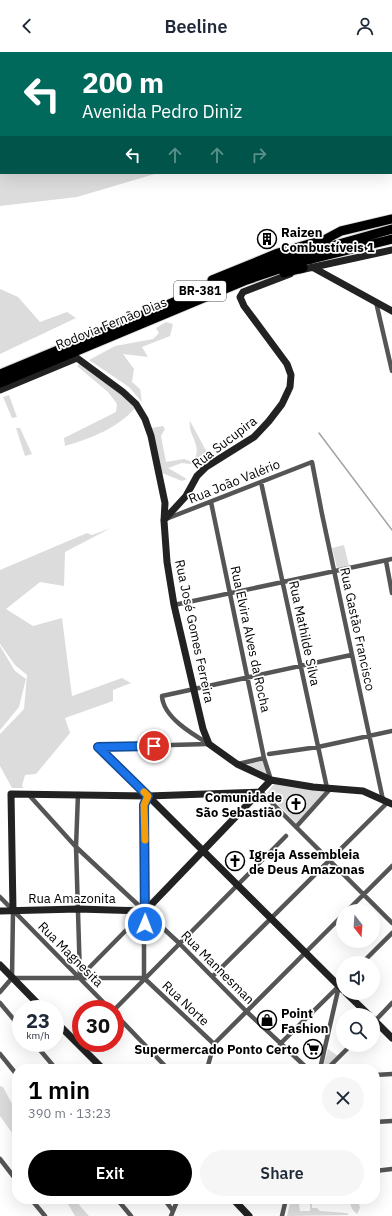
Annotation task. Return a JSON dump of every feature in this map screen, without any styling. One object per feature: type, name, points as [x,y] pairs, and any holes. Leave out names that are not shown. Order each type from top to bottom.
[{"type":"highway","name":"BR-381","points":[[58,350],[81,336],[278,253],[326,239],[341,231],[392,219]]},
{"type":"highway","name":"Rodovia Fernão Dias","points":[[0,374],[232,278],[275,262],[392,229]]},
{"type":"highway","name":"Rodovia Fernão Dias","points":[[0,383],[244,281],[300,262],[392,239]]},
{"type":"highway","name":"BR-381","points":[[184,307],[277,275],[308,268]]},
{"type":"highway","points":[[77,358],[99,341]]},
{"type":"street","name":"BR-381","points":[[308,268],[392,250]]},
{"type":"street","points":[[308,268],[392,311]]},
{"type":"street","name":"Rua Sucupira","points":[[164,520],[186,496],[198,476],[206,467],[258,434],[282,404],[290,387],[291,375],[287,364],[244,306],[240,297],[243,292],[308,268]]},
{"type":"street","points":[[376,302],[392,371]]},
{"type":"street","name":"Rua José Gomes Ferreira","points":[[77,358],[123,392],[141,411],[153,444],[165,503],[164,520],[167,562],[174,605],[205,737],[209,744]]},
{"type":"street","name":"Rodovia Fernão Dias","points":[[0,390],[77,358]]},
{"type":"street","name":"Rua João Valério","points":[[164,520],[312,462]]},
{"type":"street","name":"Rua Gastão Francisco","points":[[312,462],[351,655],[370,736],[388,802]]},
{"type":"street","name":"Rua Mathilde Silva","points":[[261,482],[318,747],[329,788]]},
{"type":"street","name":"Rua Elvira Alves da Rocha","points":[[211,502],[264,758],[271,780]]},
{"type":"street","points":[[174,605],[392,559]]},
{"type":"street","points":[[386,561],[392,593]]},
{"type":"street","points":[[213,976],[388,802],[363,791],[271,780],[237,764],[197,737],[176,720],[164,707],[162,696],[300,664],[351,655]]},
{"type":"street","points":[[269,754],[318,747],[392,731]]},
{"type":"street","points":[[209,744],[98,747],[270,919],[336,980]]},
{"type":"street","points":[[237,764],[264,758]]},
{"type":"street","points":[[80,977],[271,780]]},
{"type":"street","points":[[296,827],[329,788]]},
{"type":"street","points":[[0,992],[12,978],[13,911],[11,794],[148,796],[261,792],[392,923]]},
{"type":"street","points":[[78,794],[76,846],[80,977]]},
{"type":"street","name":"Rua Mannesman","points":[[29,795],[76,846],[179,943],[246,1011],[302,1064]]},
{"type":"street","points":[[144,978],[144,805],[148,796]]},
{"type":"street","points":[[123,1000],[286,836]]},
{"type":"street","points":[[354,904],[392,866]]},
{"type":"street","name":"Rua Magnesita","points":[[0,897],[102,1000]]},
{"type":"street","name":"Rua Amazonita","points":[[0,911],[78,908],[145,911]]},
{"type":"street","points":[[208,1064],[214,1044],[336,921]]},
{"type":"street","points":[[369,956],[392,933]]},
{"type":"street","points":[[0,965],[34,1000]]},
{"type":"street","points":[[12,978],[144,978]]},
{"type":"street","name":"Rua Norte","points":[[144,978],[214,1044]]},
{"type":"street","points":[[280,1044],[336,992]]},
{"type":"street","points":[[321,1064],[338,1000]]},
{"type":"street","points":[[353,1000],[361,1008]]},
{"type":"street","points":[[0,1003],[12,1017]]},
{"type":"street","points":[[380,1013],[392,1003]]},
{"type":"street","points":[[124,1023],[163,1064]]},
{"type":"street","points":[[380,1027],[392,1038]]},
{"type":"street","points":[[64,1029],[72,1037]]},
{"type":"street","points":[[42,1052],[52,1064]]},
{"type":"street","points":[[87,1052],[98,1064]]},
{"type":"street","points":[[332,1064],[343,1052]]},
{"type":"street","points":[[0,1054],[12,1069]]},
{"type":"street","points":[[380,1075],[392,1074]]},
{"type":"street","points":[[380,1122],[392,1121]]},
{"type":"street","points":[[0,1159],[12,1175]]},
{"type":"street","points":[[380,1171],[392,1170]]},
{"type":"street","points":[[35,1204],[45,1216]]},
{"type":"street","points":[[121,1204],[131,1216]]},
{"type":"street","points":[[168,1204],[173,1211]]},
{"type":"street","points":[[171,1216],[176,1204]]},
{"type":"street","points":[[238,1204],[249,1216]]},
{"type":"street","points":[[282,1216],[285,1204]]},
{"type":"shaded area","points":[[0,174],[155,174],[77,197],[0,206]]},
{"type":"shaded area","points":[[0,289],[18,297],[40,322],[67,312],[76,318],[0,354]]},
{"type":"shaded area","points":[[166,322],[173,324],[170,336],[142,347],[148,357],[123,354],[134,369],[132,382],[140,389],[142,402],[129,387],[89,360],[115,346],[153,339],[159,333],[156,328]]},
{"type":"shaded area","points":[[81,363],[136,407],[121,421],[104,431],[65,446],[64,438],[116,412],[117,404],[108,392],[77,366]]},
{"type":"shaded area","points":[[9,395],[17,417],[12,418],[3,397]]},
{"type":"shaded area","points":[[190,421],[209,456],[205,466],[182,463],[168,468],[187,479],[182,481],[162,473],[151,428],[163,426],[165,429],[161,436],[166,462],[184,459],[193,462],[197,450],[191,431]]},
{"type":"shaded area","points":[[16,428],[20,428],[32,454],[25,456]]},
{"type":"shaded area","points":[[111,528],[65,552],[64,586],[40,582],[6,609],[33,626],[62,618],[72,696],[122,678],[131,683],[113,690],[113,701],[65,718],[70,733],[36,774],[25,775],[22,786],[24,788],[12,788],[0,766],[0,734],[24,709],[27,675],[15,665],[0,644],[0,570],[87,533],[92,535]]},
{"type":"shaded area","points":[[344,545],[349,566],[337,568],[332,548]]},
{"type":"shaded area","points":[[0,646],[15,671],[26,679],[19,707],[0,730]]},
{"type":"shaded area","points":[[262,759],[268,777],[245,766]]},
{"type":"shaded area","points":[[275,783],[327,791],[296,823],[267,793]]},
{"type":"shaded area","points":[[328,1049],[338,1056],[330,1064],[324,1063]]},
{"type":"shaded area","points":[[0,1086],[3,1087],[12,1104],[12,1133],[0,1116]]},
{"type":"shaded area","points":[[68,1204],[80,1204],[89,1216],[75,1216]]},
{"type":"shaded area","points":[[290,1204],[299,1204],[300,1211],[310,1211],[310,1204],[312,1204],[312,1208],[317,1208],[320,1211],[347,1213],[349,1215],[287,1216]]},
{"type":"shaded area","points":[[350,1204],[359,1204],[360,1208],[357,1214],[352,1209]]},
{"type":"waterway","points":[[319,433],[392,530]]},
{"type":"slow traffic","points":[[144,792],[148,796],[144,805],[145,840]]},
{"type":"place","name":"Raizen Combustíveis 1","points":[[267,239]]},
{"type":"place","name":"Comunidade São Sebastião","points":[[296,804]]},
{"type":"place","name":"Igreja Assembleia de Deus Amazonas","points":[[235,861]]},
{"type":"place","name":"Point Fashion","points":[[267,1020]]},
{"type":"place","name":"Supermercado Ponto Certo","points":[[313,1049]]},
{"type":"route","points":[[145,924],[144,805],[148,796],[98,747],[154,746]]}]
